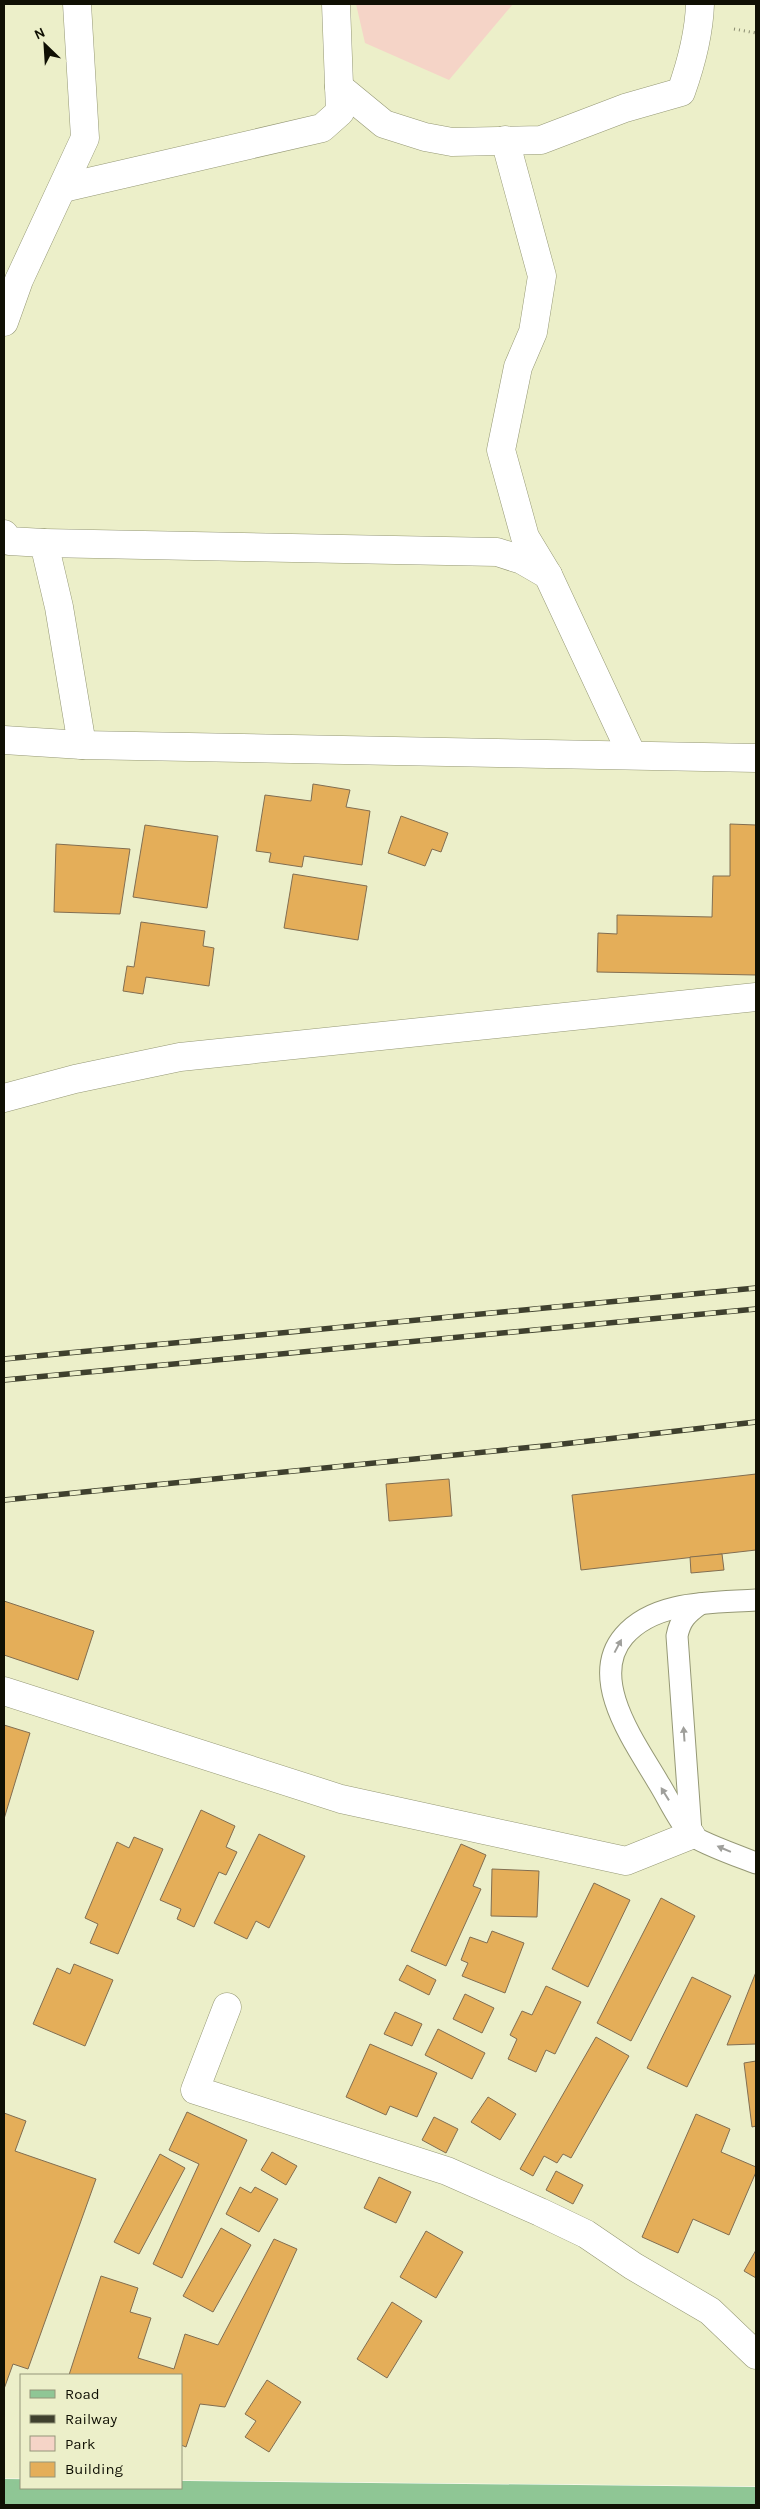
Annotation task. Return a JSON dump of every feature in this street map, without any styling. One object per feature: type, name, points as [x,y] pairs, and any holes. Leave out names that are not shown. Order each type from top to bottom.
[{"type":"main road","points":[[4,2493],[756,2501]]},
{"type":"street","points":[[4,322],[19,280],[85,138],[77,4]]},
{"type":"street","points":[[62,188],[322,128],[340,112],[336,4]]},
{"type":"street","points":[[339,88],[384,124],[425,137],[452,142],[541,140],[625,108],[680,92],[688,73],[699,21],[700,4]]},
{"type":"street","points":[[505,140],[542,276],[533,332],[518,367],[501,450],[525,537],[548,575],[632,755]]},
{"type":"street","points":[[4,534],[9,541],[44,543],[497,552],[522,560],[548,575]]},
{"type":"street","points":[[44,543],[59,607],[82,745]]},
{"type":"street","points":[[4,740],[82,745],[756,758]]},
{"type":"street","points":[[4,1098],[75,1079],[180,1056],[756,997]]},
{"type":"street","points":[[4,1690],[341,1799],[626,1861],[691,1835]]},
{"type":"street","points":[[227,2007],[195,2090],[447,2172],[540,2212],[586,2234],[633,2266],[710,2311],[756,2355]]},
{"type":"lane","points":[[756,1600],[670,1608],[637,1624],[624,1636],[616,1647],[612,1662],[612,1689],[624,1725],[691,1835],[756,1863]]},
{"type":"lane","points":[[691,1835],[677,1636],[680,1625],[687,1613],[700,1604]]},
{"type":"green space","points":[[356,4],[513,4],[449,80],[365,43]]},
{"type":"building","points":[[313,784],[350,790],[346,807],[370,811],[362,865],[304,856],[302,867],[269,862],[271,853],[256,851],[265,795],[311,801]]},
{"type":"building","points":[[401,816],[448,833],[441,852],[432,849],[425,866],[388,853]]},
{"type":"building","points":[[730,824],[756,825],[756,975],[597,972],[598,933],[617,934],[617,915],[712,917],[713,876],[730,876]]},
{"type":"building","points":[[145,825],[218,836],[207,908],[133,897]]},
{"type":"building","points":[[56,844],[130,849],[120,914],[54,912]]},
{"type":"building","points":[[293,874],[367,886],[358,940],[284,928]]},
{"type":"building","points":[[141,922],[205,931],[203,946],[214,948],[209,986],[146,977],[143,994],[123,991],[127,966],[134,967]]},
{"type":"building","points":[[756,1474],[756,1550],[581,1570],[572,1495]]},
{"type":"building","points":[[449,1479],[452,1516],[389,1521],[386,1484]]},
{"type":"building","points":[[722,1554],[724,1570],[691,1573],[690,1557]]},
{"type":"building","points":[[4,1601],[94,1631],[78,1680],[4,1655]]},
{"type":"building","points":[[4,1725],[30,1733],[4,1819]]},
{"type":"building","points":[[201,1810],[235,1826],[226,1847],[237,1852],[226,1875],[219,1872],[194,1927],[177,1919],[181,1909],[160,1900]]},
{"type":"building","points":[[259,1834],[305,1856],[269,1928],[256,1921],[247,1939],[214,1923]]},
{"type":"building","points":[[134,1837],[163,1849],[118,1954],[90,1943],[98,1924],[85,1918],[117,1842],[129,1848]]},
{"type":"building","points":[[461,1844],[486,1855],[473,1886],[481,1889],[446,1966],[411,1951]]},
{"type":"building","points":[[492,1869],[539,1871],[537,1917],[491,1916]]},
{"type":"building","points":[[594,1883],[630,1900],[588,1987],[552,1969]]},
{"type":"building","points":[[661,1898],[695,1916],[631,2041],[597,2023]]},
{"type":"building","points":[[492,1931],[524,1943],[505,1993],[462,1976],[468,1963],[461,1960],[470,1937],[487,1943]]},
{"type":"building","points":[[74,1964],[113,1980],[85,2046],[33,2024],[57,1968],[70,1974]]},
{"type":"building","points":[[407,1965],[436,1980],[429,1995],[399,1980]]},
{"type":"building","points":[[756,1972],[756,2044],[727,2045]]},
{"type":"building","points":[[692,1977],[731,1996],[687,2087],[647,2068]]},
{"type":"building","points":[[546,1986],[581,2002],[555,2054],[546,2050],[536,2072],[508,2059],[517,2039],[510,2035],[522,2011],[532,2015]]},
{"type":"building","points":[[465,1994],[494,2008],[482,2033],[453,2019]]},
{"type":"building","points":[[395,2012],[422,2024],[412,2046],[384,2034]]},
{"type":"building","points":[[438,2029],[485,2053],[472,2079],[425,2055]]},
{"type":"building","points":[[596,2037],[629,2056],[571,2158],[563,2154],[557,2163],[544,2156],[533,2176],[520,2169]]},
{"type":"building","points":[[370,2044],[437,2073],[417,2117],[390,2106],[386,2115],[346,2097]]},
{"type":"building","points":[[756,2061],[756,2126],[752,2127],[744,2063]]},
{"type":"building","points":[[488,2097],[516,2114],[500,2140],[471,2122]]},
{"type":"building","points":[[187,2112],[247,2140],[182,2278],[153,2264],[199,2164],[169,2150]]},
{"type":"building","points":[[4,2113],[26,2121],[15,2151],[96,2179],[28,2369],[13,2364],[4,2389]]},
{"type":"building","points":[[696,2114],[730,2129],[721,2152],[756,2167],[756,2172],[729,2235],[693,2219],[678,2253],[642,2237]]},
{"type":"building","points":[[434,2117],[458,2129],[446,2153],[422,2140]]},
{"type":"building","points":[[272,2152],[297,2166],[286,2185],[261,2170]]},
{"type":"building","points":[[160,2154],[185,2168],[139,2254],[114,2242]]},
{"type":"building","points":[[556,2171],[583,2185],[573,2204],[546,2190]]},
{"type":"building","points":[[379,2177],[411,2192],[396,2223],[364,2208]]},
{"type":"building","points":[[240,2187],[251,2193],[255,2187],[278,2199],[259,2232],[226,2214]]},
{"type":"building","points":[[221,2228],[251,2245],[213,2312],[183,2296]]},
{"type":"building","points":[[426,2231],[463,2252],[436,2298],[400,2277]]},
{"type":"building","points":[[274,2239],[297,2249],[225,2407],[200,2404],[186,2447],[182,2445],[182,2374],[69,2374],[101,2276],[138,2288],[130,2312],[151,2318],[138,2358],[174,2369],[185,2334],[218,2345]]},
{"type":"building","points":[[756,2250],[756,2278],[744,2271]]},
{"type":"building","points":[[392,2302],[422,2321],[387,2378],[357,2359]]},
{"type":"building","points":[[267,2380],[301,2402],[269,2452],[245,2437],[256,2421],[245,2414]]},
{"type":"railway","points":[[4,1359],[756,1288]]},
{"type":"railway","points":[[4,1380],[756,1309]]},
{"type":"railway","points":[[4,1500],[554,1445],[756,1422]]}]
